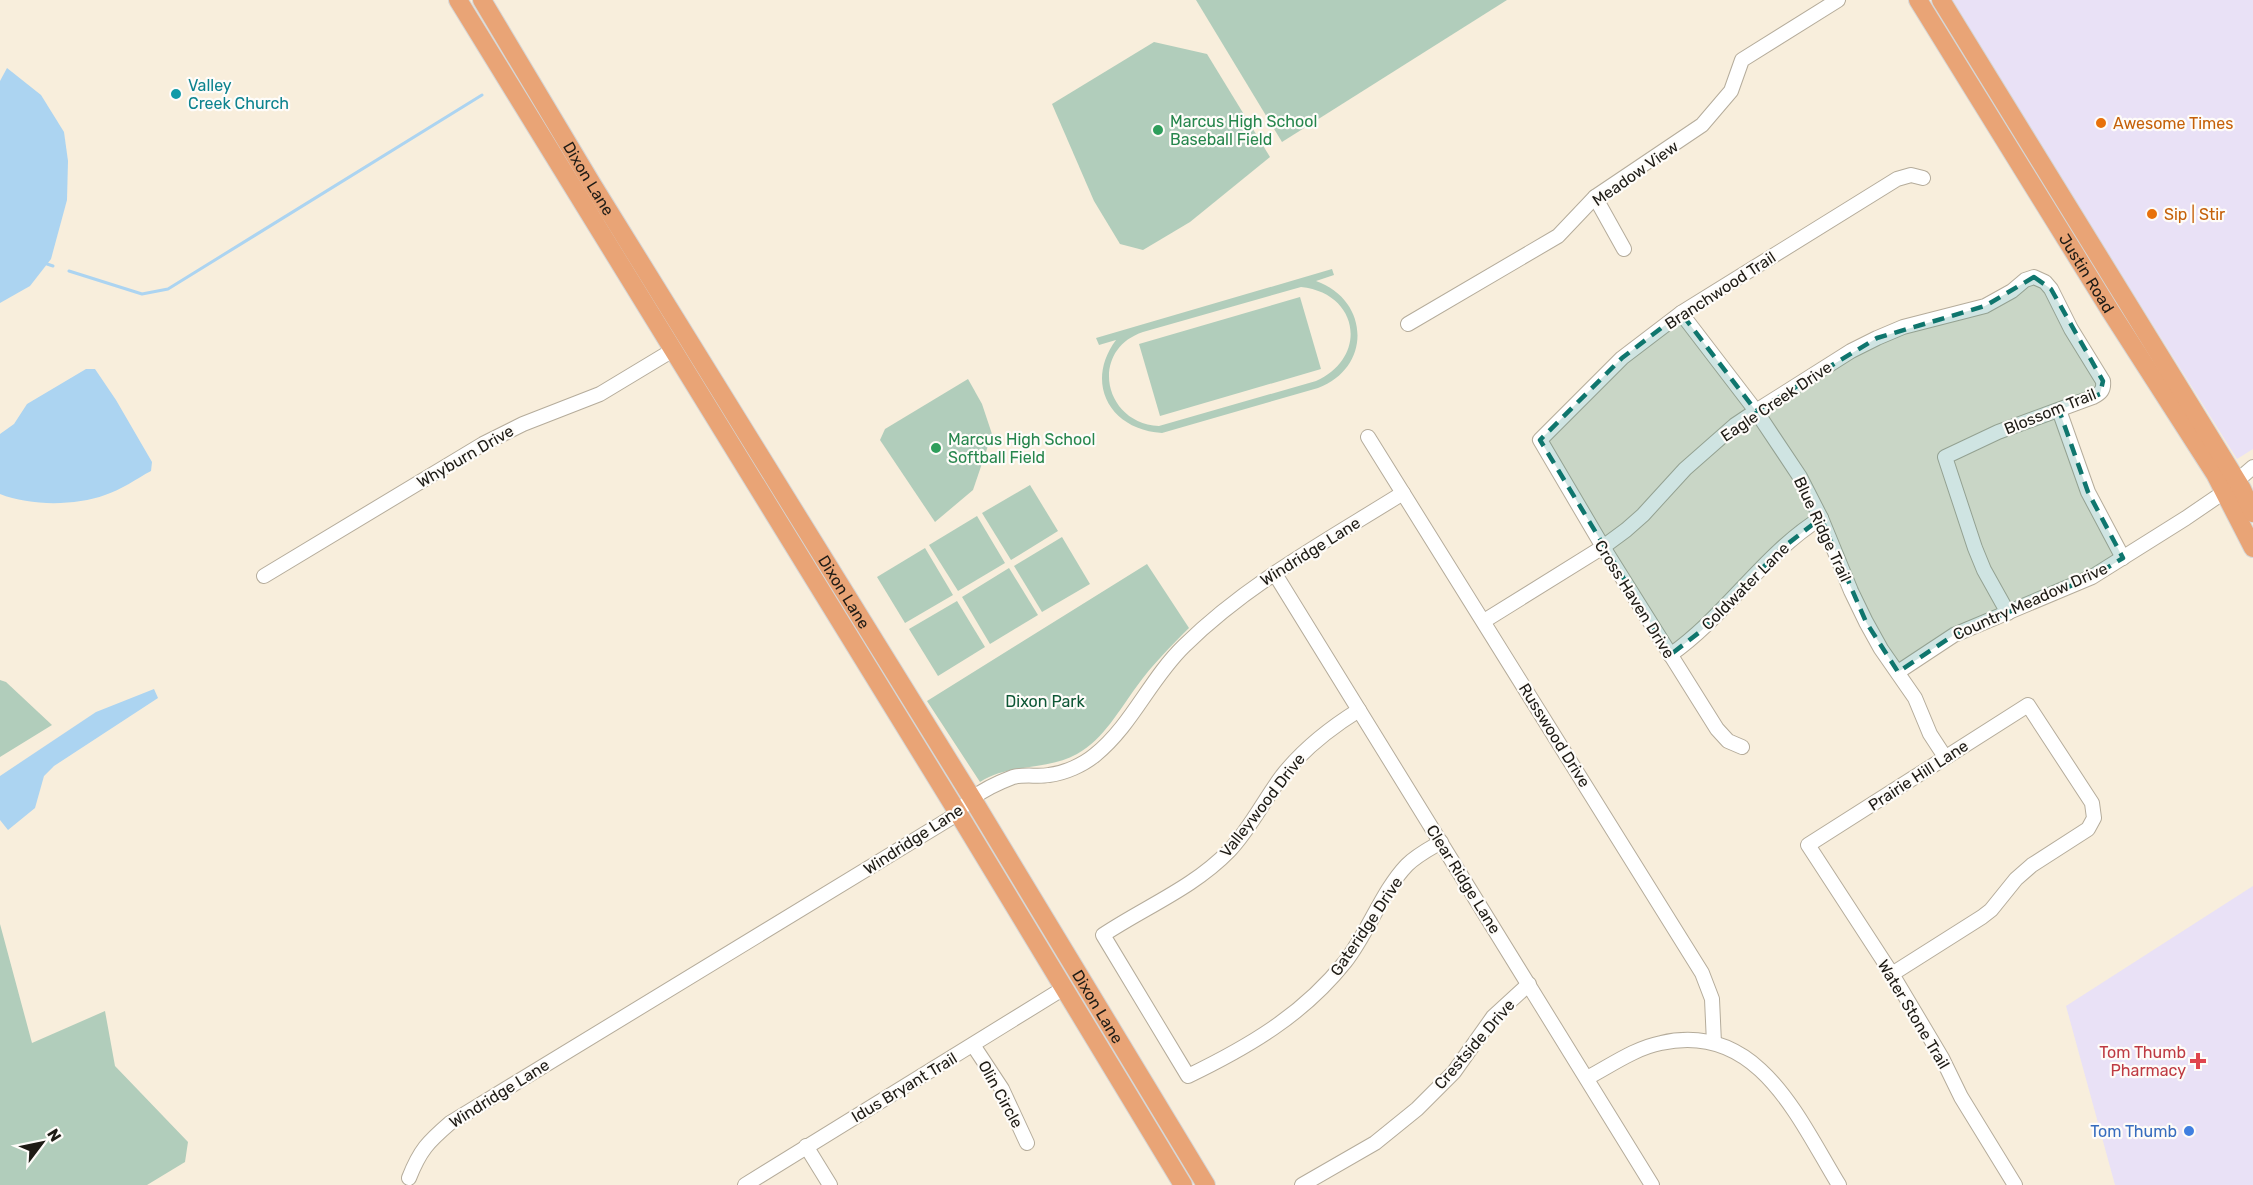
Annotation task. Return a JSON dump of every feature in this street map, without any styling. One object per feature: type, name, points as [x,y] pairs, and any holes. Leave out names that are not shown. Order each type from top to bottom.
[{"type":"main road","name":"Dixon Lane","points":[[458,0],[579,179],[972,798],[1206,1185]]},
{"type":"main road","name":"Dixon Lane","points":[[482,0],[674,351],[958,813],[1182,1185]]},
{"type":"main road","name":"Justin Road","points":[[1918,0],[2239,486],[2253,548]]},
{"type":"main road","name":"Justin Road","points":[[1941,0],[2239,486],[2253,513]]},
{"type":"street","name":"Meadow View","points":[[1408,324],[1558,236],[1595,197],[1702,125],[1731,91],[1742,60],[1838,0]]},
{"type":"street","name":"Branchwood Trail","points":[[1540,440],[1622,358],[1681,313],[1897,179],[1911,175],[1923,178]]},
{"type":"street","points":[[1595,197],[1624,249]]},
{"type":"street","name":"Eagle Creek Drive","points":[[1484,621],[1603,547],[1643,515],[1685,469],[1710,446],[1756,411],[1851,351],[1903,327],[1985,306],[2006,295],[2025,280],[2034,277],[2040,279]]},
{"type":"street","name":"Blossom Trail","points":[[2008,613],[1978,555],[1945,457],[1998,432],[2100,394],[2103,381],[2050,289],[2040,279]]},
{"type":"street","name":"Blue Ridge Trail","points":[[1681,313],[1756,411],[1800,477],[1821,518],[1866,622],[1881,649],[1915,698],[1930,734],[1945,757]]},
{"type":"street","name":"Whyburn Drive","points":[[264,576],[483,444],[523,423],[600,394],[674,351]]},
{"type":"street","points":[[2059,410],[2088,492],[2123,558]]},
{"type":"street","name":"Russwood Drive","points":[[1368,437],[1702,973],[1712,999],[1714,1043]]},
{"type":"street","name":"Cross Haven Drive","points":[[1540,440],[1603,547],[1717,729],[1728,741],[1742,747]]},
{"type":"street","name":"Country Meadow Drive","points":[[1898,672],[1954,635],[2092,577],[2239,486],[2253,467]]},
{"type":"street","name":"Windridge Lane","points":[[409,1178],[417,1156],[429,1140],[450,1123],[958,813],[972,798],[1016,776],[1050,775],[1080,765],[1094,756],[1129,717],[1151,685],[1181,649],[1209,622],[1275,574],[1403,493]]},
{"type":"street","name":"Coldwater Lane","points":[[1670,655],[1701,631],[1801,530],[1821,518]]},
{"type":"street","name":"Clear Ridge Lane","points":[[1275,574],[1652,1185]]},
{"type":"street","name":"Prairie Hill Lane","points":[[1808,845],[2028,705],[2092,803],[2094,818],[2088,829],[2032,865],[2016,879],[1991,910],[1982,917],[1892,974]]},
{"type":"street","name":"Valleywood Drive","points":[[1103,935],[1151,905],[1185,888],[1209,870],[1248,828],[1299,756],[1317,739],[1359,710]]},
{"type":"street","name":"Gateridge Drive","points":[[1103,935],[1188,1076],[1262,1037],[1308,1002],[1347,960],[1406,866],[1422,852],[1441,842]]},
{"type":"street","name":"Water Stone Trail","points":[[1808,845],[1892,974],[1942,1058],[1961,1097],[2015,1185]]},
{"type":"street","name":"Crestside Drive","points":[[1302,1185],[1375,1143],[1417,1109],[1454,1072],[1493,1017],[1529,984]]},
{"type":"street","name":"Idus Bryant Trail","points":[[745,1185],[1064,988]]},
{"type":"street","points":[[1587,1078],[1630,1055],[1660,1043],[1684,1040],[1714,1043],[1733,1049],[1755,1064],[1774,1082],[1839,1185]]},
{"type":"street","name":"Olin Circle","points":[[973,1045],[1002,1089],[1027,1143]]},
{"type":"street","points":[[806,1146],[830,1185]]},
{"type":"highlighted area","points":[[2034,277],[2051,289],[2103,381],[2100,394],[2059,410],[2088,492],[2123,558],[2092,577],[1954,635],[1898,672],[1866,622],[1821,518],[1781,549],[1701,631],[1670,655],[1540,440],[1622,358],[1681,313],[1756,411],[1877,338],[1985,306]]},
{"type":"shaded area","points":[[1949,0],[2253,0],[2253,449],[2237,459]]},
{"type":"shaded area","points":[[2253,886],[2253,1185],[2115,1185],[2066,1006]]},
{"type":"green space","points":[[1196,0],[1507,0],[1282,142]]},
{"type":"green space","name":"Marcus High School Baseball Field","points":[[1154,42],[1207,54],[1270,157],[1190,222],[1143,250],[1120,244],[1094,201],[1052,104]]},
{"type":"green space","points":[[1332,269],[1334,275],[1316,281],[1334,290],[1347,303],[1355,318],[1358,334],[1355,350],[1348,366],[1336,378],[1318,388],[1162,433],[1144,430],[1128,423],[1116,414],[1103,388],[1102,372],[1107,356],[1116,340],[1099,345],[1096,338]],"holes":[[[1301,287],[1320,292],[1335,301],[1345,313],[1350,327],[1350,342],[1344,357],[1333,370],[1316,381],[1159,426],[1140,422],[1125,413],[1115,400],[1110,385],[1110,369],[1115,354],[1126,341],[1143,332]]]},
{"type":"green space","points":[[1300,297],[1321,369],[1160,416],[1139,344]]},
{"type":"green space","name":"Marcus High School Softball Field","points":[[968,379],[982,404],[992,434],[973,490],[935,522],[880,440],[885,429]]},
{"type":"green space","points":[[1030,485],[1058,531],[1011,560],[982,513]]},
{"type":"green space","points":[[977,516],[1005,563],[958,591],[929,545]]},
{"type":"green space","points":[[1062,537],[1090,584],[1042,612],[1014,566]]},
{"type":"green space","points":[[925,548],[953,595],[905,623],[877,577]]},
{"type":"green space","name":"Dixon Park","points":[[1147,564],[1189,628],[1149,671],[1110,723],[1087,748],[1053,763],[1003,772],[980,782],[927,701]]},
{"type":"green space","points":[[1009,568],[1038,615],[990,644],[962,597]]},
{"type":"green space","points":[[957,601],[985,647],[938,676],[909,629]]},
{"type":"green space","points":[[0,680],[6,682],[52,725],[0,757]]},
{"type":"green space","points":[[0,924],[32,1043],[105,1011],[115,1066],[188,1142],[185,1162],[147,1185],[0,1185]]},
{"type":"water","points":[[7,68],[41,95],[64,132],[68,161],[67,200],[51,259],[30,286],[0,303],[0,81]]},
{"type":"water","points":[[86,369],[95,369],[116,400],[152,462],[151,471],[111,493],[93,499],[67,503],[25,501],[0,494],[0,434],[14,424],[27,404]]},
{"type":"water","points":[[154,689],[158,698],[54,766],[44,776],[35,808],[8,830],[0,820],[0,776],[96,712]]},
{"type":"waterway","points":[[69,271],[142,294],[168,289],[482,95]]},
{"type":"waterway","points":[[47,264],[53,266]]},
{"type":"place","name":"Valley Creek Church","points":[[176,94]]},
{"type":"place","name":"Awesome Times","points":[[2101,123]]},
{"type":"place","name":"Marcus High School Baseball Field","points":[[1158,130]]},
{"type":"place","name":"Sip | Stir","points":[[2152,214]]},
{"type":"place","name":"Marcus High School Softball Field","points":[[936,448]]},
{"type":"place","name":"Tom Thumb Pharmacy","points":[[2198,1061]]},
{"type":"place","name":"Tom Thumb","points":[[2189,1131]]}]
